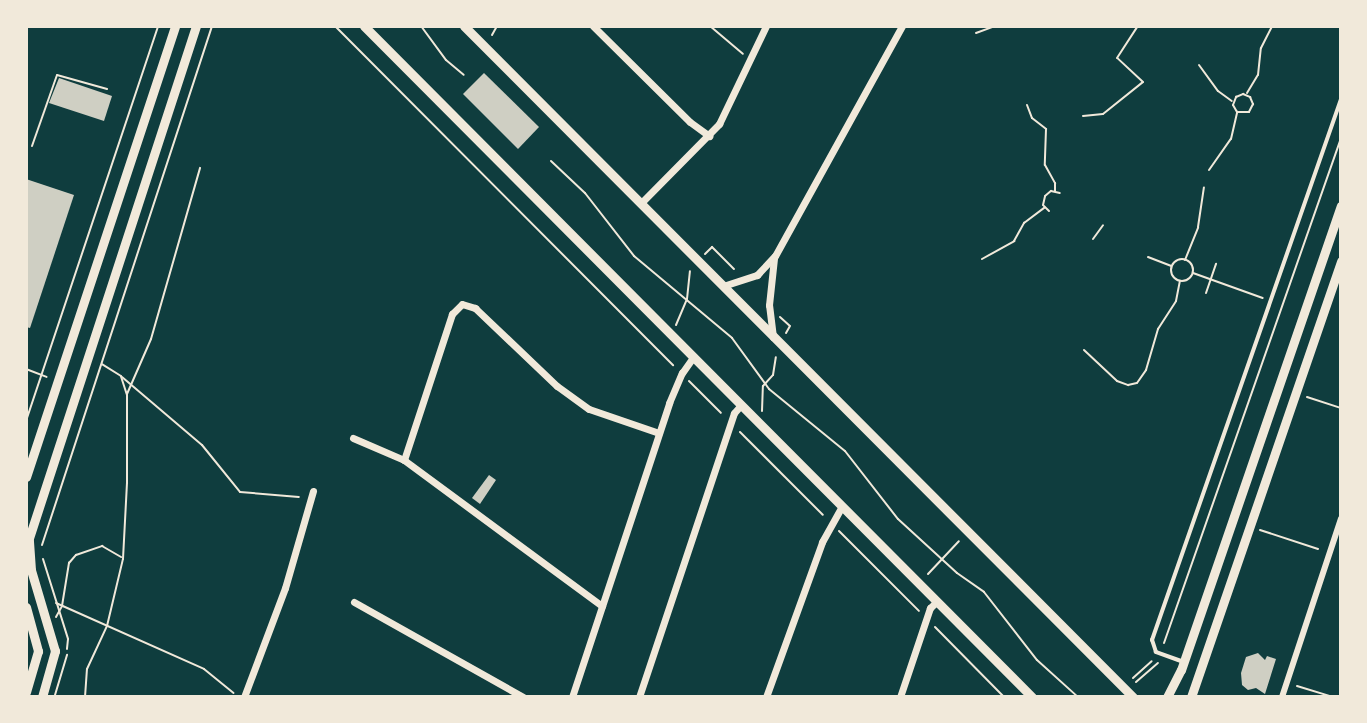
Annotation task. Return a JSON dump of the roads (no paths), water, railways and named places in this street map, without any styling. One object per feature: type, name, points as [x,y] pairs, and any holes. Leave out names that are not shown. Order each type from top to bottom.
[{"type":"street","points":[[26,477],[175,26]]},
{"type":"street","points":[[42,697],[54,664],[50,629],[31,570],[29,538],[196,26]]},
{"type":"street","points":[[364,26],[1032,697]]},
{"type":"street","points":[[464,26],[1127,692]]},
{"type":"street","points":[[593,26],[690,122],[709,136]]},
{"type":"street","points":[[642,202],[709,136],[766,26]]},
{"type":"street","points":[[723,286],[746,281],[764,270],[775,256],[902,26]]},
{"type":"street","points":[[1167,697],[1181,666],[1341,206]]},
{"type":"street","points":[[775,256],[769,305],[777,341]]},
{"type":"street","points":[[1191,697],[1341,261]]},
{"type":"street","points":[[404,460],[452,314],[462,304],[475,308],[557,386],[589,409],[659,433]]},
{"type":"street","points":[[572,697],[659,433],[682,373],[693,357]]},
{"type":"street","points":[[639,697],[731,423],[741,405]]},
{"type":"street","points":[[353,438],[404,460],[602,606]]},
{"type":"street","points":[[244,697],[285,588],[313,491]]},
{"type":"street","points":[[766,697],[831,523],[842,506]]},
{"type":"street","points":[[1282,697],[1341,519]]},
{"type":"street","points":[[900,697],[927,619],[937,601]]},
{"type":"street","points":[[354,602],[523,697]]},
{"type":"street","points":[[26,607],[38,651],[26,692]]},
{"type":"lane","points":[[1181,666],[1159,654],[1152,640],[1341,99]]}]
